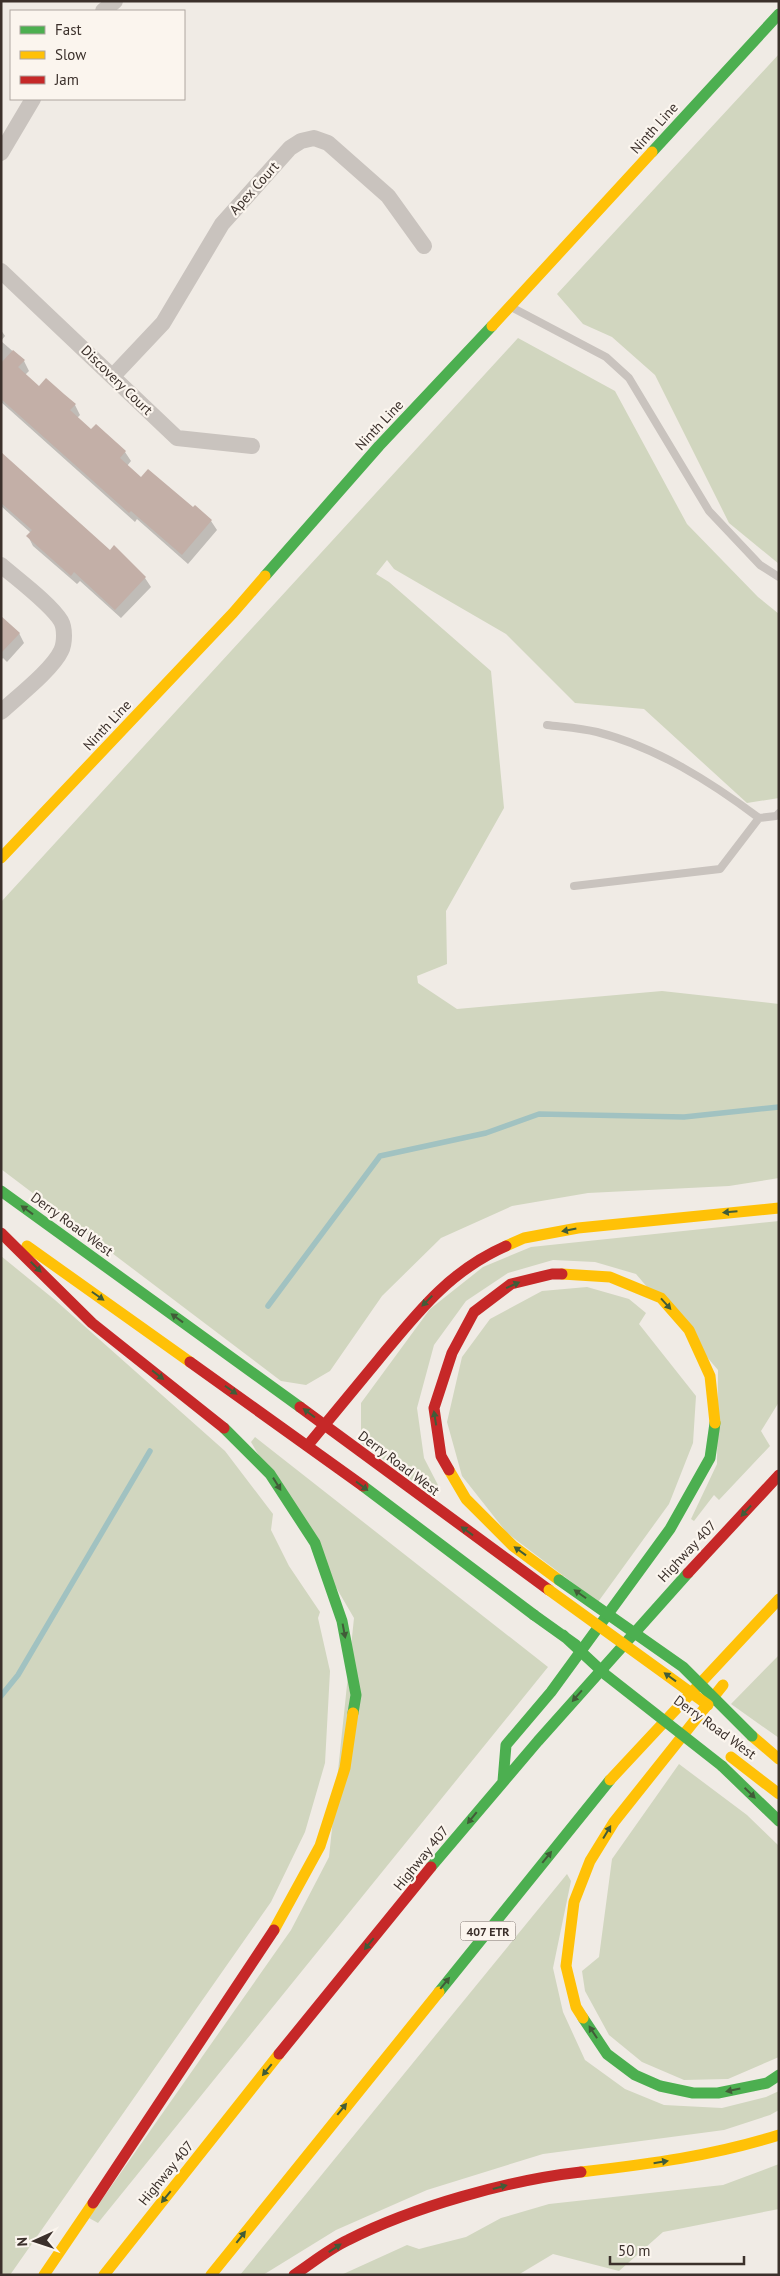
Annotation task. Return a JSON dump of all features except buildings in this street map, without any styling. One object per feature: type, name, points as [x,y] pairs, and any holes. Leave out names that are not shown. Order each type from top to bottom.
[{"type":"main road","name":"Ninth Line","points":[[1,858],[233,613],[379,446],[511,306],[779,14]]},
{"type":"main road","name":"Derry Road West","points":[[1,1191],[752,1736],[779,1759]]},
{"type":"main road","points":[[308,1445],[323,1424],[424,1304],[458,1272],[488,1254],[524,1238],[578,1228],[779,1208]]},
{"type":"main road","name":"Derry Road West","points":[[1,1228],[308,1445],[534,1615],[723,1751],[779,1794]]},
{"type":"main road","points":[[1,1233],[92,1322],[218,1422],[270,1474],[315,1543],[342,1621],[356,1695],[345,1768],[320,1846],[282,1918],[181,2073],[44,2275]]},
{"type":"main road","points":[[503,1781],[506,1745],[551,1692],[670,1529],[710,1458],[716,1418],[710,1376],[689,1330],[661,1298],[610,1276],[552,1274],[511,1284],[474,1312],[452,1352],[434,1408],[442,1456],[466,1499],[513,1546],[559,1580],[683,1667],[752,1736]]},
{"type":"main road","name":"Highway 407","points":[[104,2275],[311,2016],[503,1781],[635,1629],[779,1475]]},
{"type":"main road","name":"407 ETR","points":[[211,2275],[613,1776],[779,1599]]},
{"type":"main road","points":[[766,1630],[779,1615]]},
{"type":"main road","points":[[563,1635],[606,1675],[722,1766],[779,1821]]},
{"type":"main road","points":[[730,1676],[614,1822],[590,1861],[574,1902],[566,1966],[576,2007],[606,2054],[635,2075],[660,2086],[693,2093],[718,2093],[767,2083],[779,2075]]},
{"type":"main road","points":[[294,2275],[347,2240],[389,2222],[453,2200],[544,2176],[660,2163],[735,2149],[779,2135]]},
{"type":"street","points":[[104,10],[115,1]]},
{"type":"street","points":[[1,153],[32,100]]},
{"type":"street","name":"Apex Court","points":[[113,376],[163,323],[222,224],[290,148],[301,141],[314,138],[328,143],[388,196],[424,246]]},
{"type":"street","name":"Discovery Court","points":[[1,271],[177,438],[252,446]]},
{"type":"street","points":[[1,565],[52,610],[62,622],[64,635],[62,650],[52,663],[1,712]]},
{"type":"lane","points":[[511,306],[606,357],[629,378],[709,511],[760,565],[779,577]]},
{"type":"lane","points":[[547,725],[597,732],[655,753],[730,796],[759,818],[776,816],[779,813]]},
{"type":"lane","points":[[574,886],[720,868],[759,818]]},
{"type":"green space","points":[[779,54],[779,564],[729,523],[655,375],[612,337],[583,324],[557,294]]},
{"type":"green space","points":[[518,338],[615,391],[687,524],[758,597],[779,614],[779,798],[747,803],[644,709],[575,703],[506,634],[394,569],[387,560],[376,574],[389,582],[491,671],[504,808],[446,911],[447,964],[417,976],[418,983],[457,1009],[662,991],[779,1004],[779,1178],[729,1186],[588,1193],[512,1206],[441,1238],[382,1296],[330,1371],[306,1385],[281,1381],[1,1169],[1,902]]},
{"type":"green space","points":[[779,1221],[779,1402],[761,1431],[770,1446],[719,1500],[714,1495],[694,1521],[691,1519],[717,1464],[718,1370],[636,1274],[595,1262],[553,1260],[508,1273],[466,1301],[434,1345],[417,1408],[424,1458],[439,1487],[432,1495],[361,1443],[361,1403],[430,1309],[483,1267],[531,1247]]},
{"type":"green space","points":[[1,1256],[55,1300],[225,1451],[273,1514],[271,1530],[289,1566],[320,1612],[318,1618],[330,1671],[325,1763],[305,1832],[271,1902],[10,2275],[1,2275]]},
{"type":"green space","points":[[587,1287],[629,1299],[646,1313],[639,1324],[696,1396],[693,1443],[669,1504],[598,1602],[507,1533],[462,1476],[447,1422],[462,1357],[490,1319],[542,1291]]},
{"type":"green space","points":[[255,1437],[548,1667],[98,2223],[89,2218],[291,1930],[329,1857],[354,1618],[251,1442]]},
{"type":"green space","points":[[779,1655],[779,1738],[731,1704]]},
{"type":"green space","points":[[679,1764],[747,1815],[779,1846],[779,2057],[728,2079],[684,2080],[642,2062],[609,2035],[585,1991],[582,1971],[599,1957],[612,1859]]},
{"type":"green space","points":[[567,1874],[571,1881],[553,1968],[563,2012],[585,2060],[625,2089],[664,2105],[722,2108],[766,2097],[779,2091],[779,2110],[770,2115],[724,2130],[543,2154],[427,2190],[336,2230],[263,2275],[240,2275]]},
{"type":"green space","points":[[779,2164],[779,2209],[663,2232],[619,2271],[553,2254],[518,2275],[341,2275],[407,2245],[419,2249],[466,2237],[501,2218],[549,2204],[723,2185]]},
{"type":"waterway","points":[[268,1306],[380,1156],[486,1133],[539,1114],[684,1117],[779,1107]]},
{"type":"waterway","points":[[1,1696],[18,1675],[150,1451]]},
{"type":"traffic: fast","points":[[652,152],[779,14]]},
{"type":"traffic: fast","points":[[265,576],[379,446],[492,326]]},
{"type":"traffic: fast","points":[[1,1191],[300,1407]]},
{"type":"traffic: fast","points":[[503,1781],[506,1745],[551,1692],[670,1529],[710,1458],[715,1423]]},
{"type":"traffic: fast","points":[[224,1428],[270,1474],[315,1543],[342,1621],[356,1695],[353,1713]]},
{"type":"traffic: fast","points":[[363,1486],[534,1615]]},
{"type":"traffic: fast","points":[[431,1867],[538,1741],[688,1573]]},
{"type":"traffic: fast","points":[[559,1580],[683,1667],[752,1736]]},
{"type":"traffic: fast","points":[[534,1615],[576,1645]]},
{"type":"traffic: fast","points":[[563,1635],[606,1675],[722,1766]]},
{"type":"traffic: fast","points":[[722,1766],[779,1821]]},
{"type":"traffic: fast","points":[[439,1992],[610,1780]]},
{"type":"traffic: fast","points":[[583,2018],[607,2054],[635,2075],[660,2086],[693,2093],[718,2093],[767,2083],[779,2075]]},
{"type":"traffic: slow","points":[[492,326],[652,152]]},
{"type":"traffic: slow","points":[[1,858],[233,613],[265,576]]},
{"type":"traffic: slow","points":[[506,1246],[524,1238],[578,1228],[779,1208]]},
{"type":"traffic: slow","points":[[27,1246],[190,1362]]},
{"type":"traffic: slow","points":[[562,1274],[610,1277],[661,1298],[689,1330],[710,1376],[715,1423]]},
{"type":"traffic: slow","points":[[449,1470],[466,1499],[513,1546],[559,1580]]},
{"type":"traffic: slow","points":[[549,1590],[708,1705]]},
{"type":"traffic: slow","points":[[610,1780],[779,1599]]},
{"type":"traffic: slow","points":[[583,2018],[576,2007],[566,1966],[574,1902],[590,1861],[614,1822],[723,1685]]},
{"type":"traffic: slow","points":[[274,1930],[320,1846],[345,1768],[353,1713]]},
{"type":"traffic: slow","points":[[752,1736],[779,1759]]},
{"type":"traffic: slow","points":[[731,1757],[779,1794]]},
{"type":"traffic: slow","points":[[211,2275],[439,1992]]},
{"type":"traffic: slow","points":[[104,2275],[279,2054]]},
{"type":"traffic: slow","points":[[581,2172],[705,2154],[779,2135]]},
{"type":"traffic: slow","points":[[44,2275],[93,2203]]},
{"type":"traffic: jam","points":[[1,1233],[92,1323],[224,1428]]},
{"type":"traffic: jam","points":[[308,1445],[407,1325],[435,1295],[467,1268],[506,1246]]},
{"type":"traffic: jam","points":[[449,1470],[441,1456],[434,1408],[452,1353],[474,1312],[511,1284],[552,1274],[562,1274]]},
{"type":"traffic: jam","points":[[190,1362],[363,1486]]},
{"type":"traffic: jam","points":[[300,1407],[549,1590]]},
{"type":"traffic: jam","points":[[688,1573],[779,1475]]},
{"type":"traffic: jam","points":[[279,2054],[431,1867]]},
{"type":"traffic: jam","points":[[93,2203],[274,1930]]},
{"type":"traffic: jam","points":[[294,2275],[341,2244],[374,2228],[431,2206],[523,2181],[581,2172]]}]
